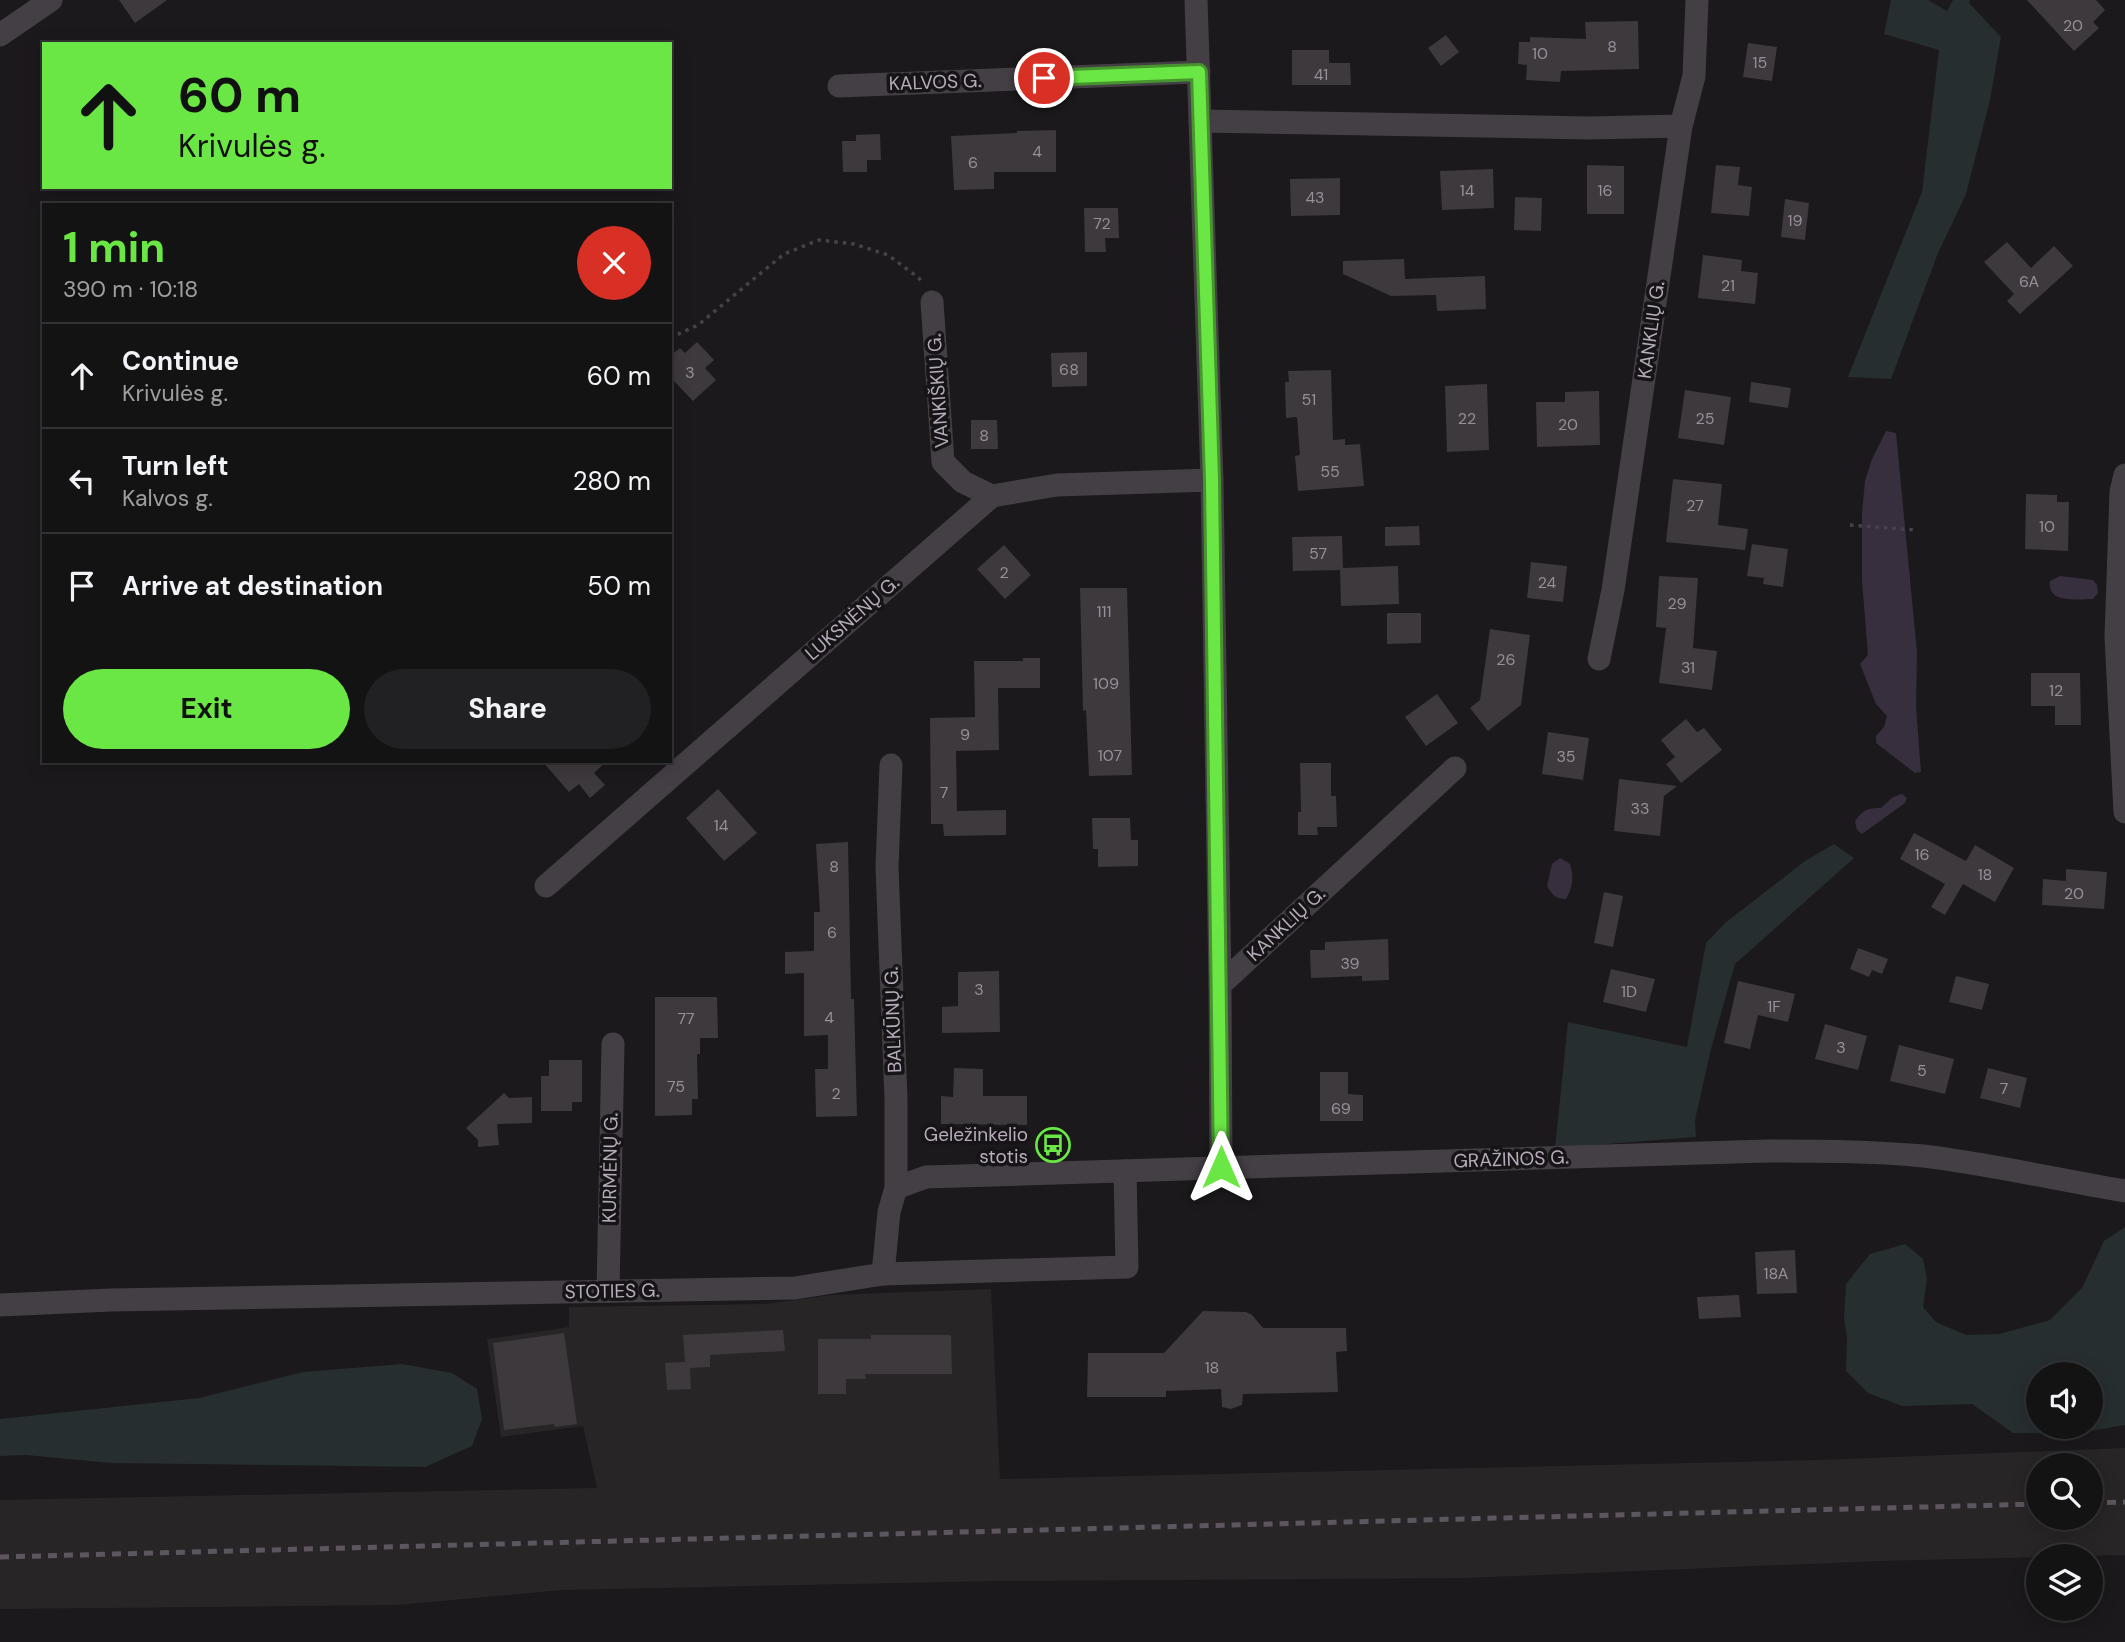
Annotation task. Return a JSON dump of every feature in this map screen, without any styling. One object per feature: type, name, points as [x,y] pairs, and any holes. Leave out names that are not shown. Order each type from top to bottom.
[{"type":"street","points":[[0,35],[51,0]]},
{"type":"street","points":[[1196,0],[1212,480],[1221,1167]]},
{"type":"street","name":"KANKLIŲ G.","points":[[1599,659],[1613,590],[1681,126],[1694,76],[1697,0]]},
{"type":"street","name":"KALVOS G.","points":[[839,86],[1199,72]]},
{"type":"street","points":[[1200,121],[1589,128],[1681,126]]},
{"type":"street","name":"VANKIŠKIŲ G.","points":[[932,302],[943,462],[963,482],[992,496]]},
{"type":"street","points":[[2125,475],[2121,492],[2116,637],[2125,812]]},
{"type":"street","points":[[992,496],[1057,485],[1212,480]]},
{"type":"street","name":"LUKSNĖNŲ G.","points":[[546,886],[992,496]]},
{"type":"street","name":"BALKŪNŲ G.","points":[[883,1274],[889,1212],[896,1188],[896,1099],[887,867],[891,765]]},
{"type":"street","name":"KANKLIŲ G.","points":[[1220,985],[1455,768]]},
{"type":"street","name":"KURMĖNŲ G.","points":[[608,1291],[613,1044]]},
{"type":"street","name":"GRAŽINOS G.","points":[[896,1188],[926,1177],[1767,1151],[1846,1151],[1922,1156],[1999,1167],[2125,1191]]},
{"type":"street","name":"STOTIES G.","points":[[0,1305],[111,1300],[795,1288],[883,1274],[1126,1267],[1125,1171]]},
{"type":"path","points":[[672,337],[698,325],[784,254],[819,240],[854,244],[888,255],[919,278],[932,302]]},
{"type":"path","points":[[1850,525],[1915,530]]},
{"type":"shaded area","points":[[1891,0],[1928,0],[1947,11],[1953,0],[1970,0],[1969,3],[2001,37],[1990,100],[1966,194],[1938,253],[1891,379],[1848,377],[1922,192],[1939,50],[1884,34]]},
{"type":"shaded area","points":[[1886,431],[1896,433],[1917,652],[1916,707],[1921,772],[1915,773],[1876,743],[1876,736],[1884,727],[1887,716],[1876,704],[1860,664],[1868,655],[1862,581],[1865,481]]},
{"type":"shaded area","points":[[2060,576],[2093,580],[2098,593],[2093,599],[2058,597],[2050,588],[2050,581]]},
{"type":"shaded area","points":[[1902,794],[1907,798],[1905,803],[1862,834],[1857,830],[1855,822],[1863,812],[1881,808],[1893,797]]},
{"type":"shaded area","points":[[1834,844],[1854,858],[1735,964],[1711,1049],[1695,1120],[1696,1137],[1555,1148],[1568,1022],[1687,1047],[1706,943],[1725,923],[1805,861]]},
{"type":"shaded area","points":[[1560,858],[1570,864],[1572,873],[1566,899],[1555,896],[1547,886],[1552,864]]},
{"type":"shaded area","points":[[2125,1227],[2125,1425],[2103,1429],[2103,1362],[2026,1362],[2026,1433],[2013,1433],[1972,1404],[1902,1406],[1868,1393],[1846,1371],[1846,1284],[1870,1254],[1905,1244],[1923,1259],[1927,1279],[1923,1307],[1936,1322],[1966,1335],[1999,1334],[2050,1320],[2082,1288],[2104,1241]]},
{"type":"shaded area","points":[[991,1289],[1000,1479],[1819,1460],[2125,1448],[2125,1555],[2103,1556],[2103,1544],[2026,1544],[2026,1557],[1467,1578],[998,1581],[562,1590],[397,1605],[0,1609],[0,1500],[597,1488],[583,1426],[501,1437],[487,1339],[569,1327],[569,1307],[765,1304],[832,1295]]},
{"type":"shaded area","points":[[402,1364],[452,1373],[477,1389],[482,1419],[472,1446],[425,1467],[111,1463],[26,1455],[0,1456],[0,1419],[199,1398],[303,1372]]},
{"type":"building","points":[[119,0],[167,0],[135,23]]},
{"type":"building","points":[[2027,0],[2096,0],[2105,10],[2093,22],[2099,28],[2074,51]]},
{"type":"building","points":[[1638,21],[1639,69],[1561,71],[1560,82],[1526,80],[1527,65],[1518,64],[1519,42],[1530,42],[1530,37],[1586,39],[1585,22]]},
{"type":"building","points":[[1446,35],[1459,52],[1441,66],[1428,48]]},
{"type":"building","points":[[1748,43],[1777,47],[1772,81],[1743,77]]},
{"type":"building","points":[[1292,50],[1329,50],[1329,63],[1350,63],[1351,85],[1292,85]]},
{"type":"building","points":[[1056,130],[1056,172],[994,172],[994,189],[954,190],[951,136]]},
{"type":"building","points":[[880,134],[881,160],[867,160],[867,172],[843,172],[842,141],[856,141],[856,135]]},
{"type":"building","points":[[1587,165],[1624,166],[1624,214],[1587,214]]},
{"type":"building","points":[[1716,165],[1740,167],[1738,185],[1752,187],[1749,216],[1711,213]]},
{"type":"building","points":[[1493,169],[1494,208],[1442,210],[1440,171]]},
{"type":"building","points":[[1340,178],[1340,215],[1291,216],[1290,179]]},
{"type":"building","points":[[1515,197],[1542,198],[1541,231],[1514,230]]},
{"type":"building","points":[[1785,199],[1809,203],[1805,240],[1781,237]]},
{"type":"building","points":[[1084,208],[1118,208],[1119,238],[1105,238],[1106,252],[1085,252]]},
{"type":"building","points":[[2007,242],[2031,268],[2054,246],[2073,266],[2020,314],[2007,301],[2014,294],[1984,262]]},
{"type":"building","points":[[1703,255],[1742,260],[1741,271],[1758,273],[1755,304],[1698,298]]},
{"type":"building","points":[[1404,259],[1405,279],[1485,276],[1486,309],[1437,311],[1436,295],[1391,296],[1343,274],[1343,261]]},
{"type":"building","points":[[697,342],[714,360],[705,368],[716,380],[693,401],[672,379],[672,354],[680,348],[685,353]]},
{"type":"building","points":[[1087,352],[1087,386],[1052,387],[1051,353]]},
{"type":"building","points":[[1331,370],[1333,440],[1345,439],[1345,445],[1360,444],[1364,486],[1298,491],[1295,456],[1300,455],[1297,417],[1286,418],[1285,382],[1289,382],[1288,371]]},
{"type":"building","points":[[1751,382],[1791,388],[1788,408],[1749,402]]},
{"type":"building","points":[[1487,384],[1489,450],[1447,452],[1445,386]]},
{"type":"building","points":[[1685,390],[1731,397],[1724,445],[1678,438]]},
{"type":"building","points":[[1599,391],[1600,445],[1537,447],[1536,402],[1565,402],[1565,392]]},
{"type":"building","points":[[971,420],[997,420],[998,449],[971,449]]},
{"type":"building","points":[[1673,479],[1722,484],[1718,525],[1748,529],[1745,550],[1666,542]]},
{"type":"building","points":[[2026,494],[2057,495],[2057,502],[2069,502],[2068,551],[2025,549]]},
{"type":"building","points":[[1419,526],[1420,545],[1385,546],[1385,527]]},
{"type":"building","points":[[1342,536],[1343,568],[1398,566],[1399,604],[1341,606],[1340,570],[1293,571],[1292,537]]},
{"type":"building","points":[[1752,544],[1788,549],[1783,587],[1763,584],[1764,578],[1747,576]]},
{"type":"building","points":[[1004,545],[1031,575],[1005,599],[977,569]]},
{"type":"building","points":[[1531,562],[1567,566],[1563,602],[1527,598]]},
{"type":"building","points":[[1659,576],[1698,578],[1693,648],[1717,651],[1712,690],[1659,683],[1666,628],[1656,627]]},
{"type":"building","points":[[1080,588],[1127,588],[1132,775],[1089,776],[1086,710],[1083,711]]},
{"type":"building","points":[[1387,613],[1421,613],[1421,643],[1387,644]]},
{"type":"building","points":[[1490,629],[1530,635],[1521,705],[1488,731],[1470,708],[1480,700]]},
{"type":"building","points":[[1023,658],[1040,658],[1040,688],[998,688],[999,750],[956,751],[957,811],[1006,810],[1006,835],[944,836],[943,824],[931,824],[930,718],[975,717],[974,661],[1023,661]]},
{"type":"building","points":[[2031,673],[2080,673],[2081,725],[2055,725],[2055,706],[2031,706]]},
{"type":"building","points":[[1437,694],[1458,723],[1426,746],[1405,717]]},
{"type":"building","points":[[1686,719],[1697,732],[1704,728],[1722,750],[1681,783],[1666,764],[1675,757],[1661,740]]},
{"type":"building","points":[[1548,732],[1589,738],[1583,780],[1542,774]]},
{"type":"building","points":[[544,763],[605,763],[594,773],[605,785],[590,798],[579,784],[569,792]]},
{"type":"building","points":[[1300,763],[1331,763],[1331,796],[1336,796],[1337,827],[1317,827],[1318,835],[1298,835],[1298,812],[1301,812]]},
{"type":"building","points":[[1619,779],[1677,786],[1664,796],[1660,836],[1614,831]]},
{"type":"building","points":[[718,789],[757,833],[724,861],[686,818]]},
{"type":"building","points":[[1092,818],[1130,818],[1131,840],[1138,840],[1138,866],[1098,867],[1098,849],[1093,849]]},
{"type":"building","points":[[1914,833],[1966,861],[1975,845],[2014,868],[1995,902],[1963,884],[1945,915],[1931,907],[1945,884],[1900,859]]},
{"type":"building","points":[[848,842],[851,999],[854,999],[857,1116],[816,1117],[815,1069],[828,1069],[828,1035],[804,1036],[804,973],[785,974],[785,952],[814,951],[814,912],[820,912],[816,844]]},
{"type":"building","points":[[2066,869],[2107,872],[2104,909],[2042,905],[2043,879],[2066,881]]},
{"type":"building","points":[[1604,892],[1623,896],[1613,947],[1594,943]]},
{"type":"building","points":[[1388,939],[1389,980],[1362,981],[1362,976],[1311,978],[1310,950],[1325,950],[1325,942]]},
{"type":"building","points":[[1858,948],[1888,959],[1882,974],[1872,970],[1869,977],[1850,969]]},
{"type":"building","points":[[1611,969],[1655,979],[1646,1012],[1603,1002]]},
{"type":"building","points":[[999,971],[1000,1032],[942,1033],[942,1007],[958,1006],[958,972]]},
{"type":"building","points":[[1956,976],[1989,984],[1982,1010],[1949,1002]]},
{"type":"building","points":[[1738,981],[1795,994],[1788,1022],[1758,1015],[1750,1049],[1724,1043]]},
{"type":"building","points":[[655,997],[717,997],[718,1038],[700,1038],[700,1054],[697,1054],[698,1099],[692,1099],[692,1115],[655,1116]]},
{"type":"building","points":[[1825,1024],[1867,1036],[1858,1070],[1815,1059]]},
{"type":"building","points":[[1899,1045],[1954,1059],[1945,1094],[1890,1081]]},
{"type":"building","points":[[549,1060],[582,1060],[582,1102],[572,1102],[572,1111],[541,1111],[541,1076],[549,1076]]},
{"type":"building","points":[[954,1068],[983,1069],[983,1096],[1027,1096],[1027,1125],[941,1124],[941,1096],[953,1097]]},
{"type":"building","points":[[1988,1068],[2027,1078],[2020,1108],[1980,1098]]},
{"type":"building","points":[[1320,1072],[1348,1072],[1348,1094],[1363,1095],[1363,1121],[1320,1121]]},
{"type":"building","points":[[504,1093],[509,1098],[532,1097],[532,1123],[497,1124],[499,1145],[478,1147],[478,1140],[466,1128]]},
{"type":"building","points":[[1795,1250],[1797,1293],[1757,1294],[1755,1252]]},
{"type":"building","points":[[1739,1295],[1741,1317],[1699,1319],[1697,1297]]},
{"type":"building","points":[[1203,1311],[1246,1312],[1263,1328],[1346,1328],[1347,1351],[1336,1352],[1338,1392],[1243,1394],[1242,1405],[1231,1409],[1222,1407],[1221,1389],[1166,1391],[1166,1397],[1087,1397],[1088,1353],[1164,1353]]},
{"type":"building","points":[[783,1330],[785,1351],[710,1355],[710,1367],[690,1368],[691,1389],[667,1390],[665,1363],[685,1362],[683,1335]]},
{"type":"building","points":[[564,1333],[577,1424],[504,1430],[493,1343]]},
{"type":"building","points":[[871,1335],[951,1335],[952,1374],[865,1374],[866,1379],[846,1379],[846,1394],[818,1394],[818,1339],[871,1339]]},
{"type":"railway","points":[[2103,1503],[2125,1502]]},
{"type":"railway","points":[[0,1557],[2026,1504]]},
{"type":"place","name":"Geležinkelio stotis","points":[[1053,1145]]},
{"type":"route","points":[[1044,78],[1199,72],[1212,480],[1221,1167]]}]
